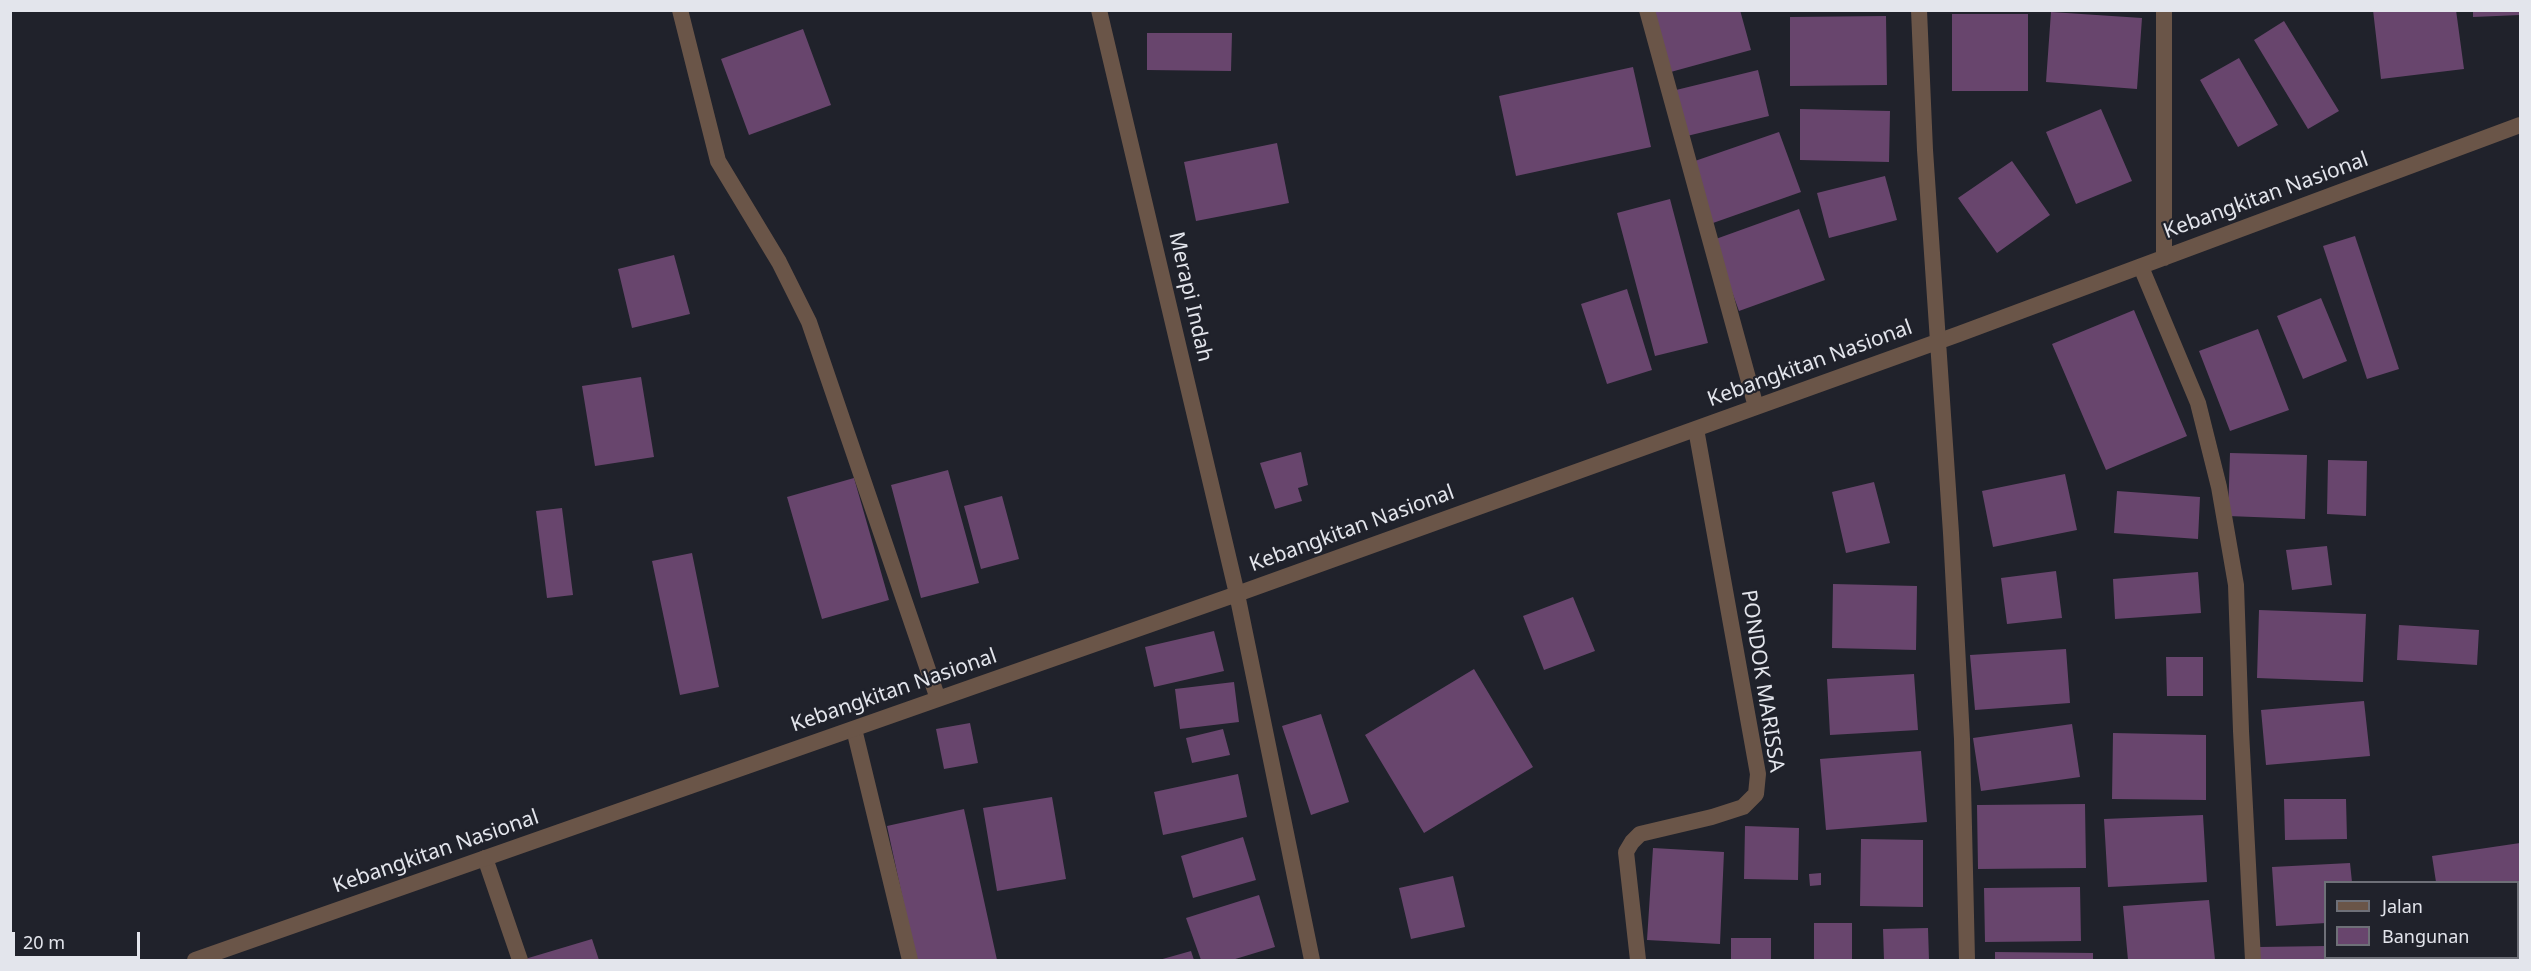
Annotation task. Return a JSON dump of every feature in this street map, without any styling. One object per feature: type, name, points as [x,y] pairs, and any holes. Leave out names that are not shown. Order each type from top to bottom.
[{"type":"street","points":[[680,10],[718,161],[779,262],[809,322],[938,699]]},
{"type":"street","name":"Merapi Indah","points":[[1099,10],[1237,594],[1312,960]]},
{"type":"street","points":[[1647,10],[1756,407]]},
{"type":"street","points":[[1919,10],[1925,150],[1962,739],[1967,960]]},
{"type":"street","points":[[2164,10],[2164,258]]},
{"type":"street","name":"Kebangkitan Nasional","points":[[195,960],[1237,594],[1938,342],[2520,125]]},
{"type":"street","points":[[2141,267],[2198,403],[2218,487],[2236,585],[2253,960]]},
{"type":"street","name":"PONDOK MARISSA","points":[[1638,960],[1626,852],[1632,842],[1640,834],[1712,817],[1743,807],[1756,794],[1758,774],[1696,429]]},
{"type":"street","points":[[854,729],[910,960]]},
{"type":"street","points":[[485,858],[520,960]]},
{"type":"building","points":[[1654,10],[1740,10],[1751,50],[1667,73]]},
{"type":"building","points":[[2373,10],[2456,10],[2464,69],[2381,79]]},
{"type":"building","points":[[2473,10],[2520,10],[2520,15],[2473,17]]},
{"type":"building","points":[[2051,12],[2142,18],[2137,89],[2046,82]]},
{"type":"building","points":[[1952,14],[2028,14],[2028,91],[1952,91]]},
{"type":"building","points":[[1886,16],[1887,85],[1790,86],[1790,17]]},
{"type":"building","points":[[2284,21],[2339,111],[2308,129],[2254,40]]},
{"type":"building","points":[[803,29],[831,105],[749,135],[721,59]]},
{"type":"building","points":[[1147,33],[1232,33],[1231,71],[1147,70]]},
{"type":"building","points":[[2239,58],[2278,125],[2238,147],[2200,80]]},
{"type":"building","points":[[1633,67],[1651,147],[1516,176],[1499,96]]},
{"type":"building","points":[[1758,70],[1769,116],[1687,136],[1676,90]]},
{"type":"building","points":[[1800,109],[1890,111],[1889,162],[1800,160]]},
{"type":"building","points":[[2101,109],[2132,181],[2076,204],[2046,132]]},
{"type":"building","points":[[1779,132],[1801,192],[1713,223],[1692,162]]},
{"type":"building","points":[[1277,143],[1289,203],[1196,221],[1184,162]]},
{"type":"building","points":[[2012,161],[2050,215],[1997,253],[1958,198]]},
{"type":"building","points":[[1885,176],[1897,220],[1829,238],[1817,193]]},
{"type":"building","points":[[1670,199],[1708,343],[1655,356],[1617,213]]},
{"type":"building","points":[[1799,209],[1825,280],[1739,311],[1713,240]]},
{"type":"building","points":[[2355,236],[2399,369],[2367,379],[2323,246]]},
{"type":"building","points":[[674,255],[690,314],[632,328],[618,269]]},
{"type":"building","points":[[1627,289],[1652,370],[1607,384],[1581,304]]},
{"type":"building","points":[[2321,298],[2347,361],[2303,379],[2277,316]]},
{"type":"building","points":[[2134,310],[2187,436],[2106,470],[2052,344]]},
{"type":"building","points":[[2258,329],[2289,410],[2230,431],[2199,351]]},
{"type":"building","points":[[641,377],[654,457],[595,466],[582,386]]},
{"type":"building","points":[[1301,452],[1308,485],[1298,488],[1302,501],[1275,509],[1260,463]]},
{"type":"building","points":[[2230,453],[2307,455],[2305,519],[2228,516]]},
{"type":"building","points":[[2328,460],[2367,461],[2366,516],[2327,514]]},
{"type":"building","points":[[948,470],[979,583],[921,598],[891,485]]},
{"type":"building","points":[[2065,474],[2077,530],[1993,547],[1982,491]]},
{"type":"building","points":[[854,478],[889,600],[822,619],[787,497]]},
{"type":"building","points":[[1874,482],[1890,543],[1846,553],[1832,492]]},
{"type":"building","points":[[2117,491],[2200,497],[2198,539],[2114,533]]},
{"type":"building","points":[[1002,496],[1019,559],[981,569],[964,506]]},
{"type":"building","points":[[562,508],[573,595],[547,598],[536,511]]},
{"type":"building","points":[[2327,546],[2332,585],[2292,590],[2286,550]]},
{"type":"building","points":[[692,553],[719,687],[680,695],[652,561]]},
{"type":"building","points":[[2056,571],[2062,618],[2007,624],[2001,578]]},
{"type":"building","points":[[2198,572],[2201,613],[2115,619],[2113,579]]},
{"type":"building","points":[[1833,584],[1917,586],[1916,650],[1832,648]]},
{"type":"building","points":[[1573,597],[1595,651],[1544,670],[1523,616]]},
{"type":"building","points":[[2259,610],[2366,614],[2363,682],[2257,678]]},
{"type":"building","points":[[2399,625],[2479,630],[2477,665],[2397,660]]},
{"type":"building","points":[[1214,631],[1224,671],[1154,687],[1145,647]]},
{"type":"building","points":[[2066,649],[2070,703],[1975,710],[1970,655]]},
{"type":"building","points":[[2166,657],[2203,657],[2203,696],[2167,696]]},
{"type":"building","points":[[1474,669],[1533,767],[1424,833],[1365,735]]},
{"type":"building","points":[[1914,674],[1918,730],[1830,735],[1827,679]]},
{"type":"building","points":[[1234,682],[1239,722],[1180,729],[1175,689]]},
{"type":"building","points":[[2364,701],[2370,756],[2266,765],[2261,710]]},
{"type":"building","points":[[1321,714],[1349,802],[1311,815],[1282,726]]},
{"type":"building","points":[[970,723],[978,763],[944,769],[936,729]]},
{"type":"building","points":[[2072,724],[2080,777],[1981,791],[1973,738]]},
{"type":"building","points":[[1223,729],[1230,755],[1192,763],[1186,738]]},
{"type":"building","points":[[2113,733],[2206,735],[2206,800],[2112,799]]},
{"type":"building","points":[[1921,751],[1927,822],[1826,830],[1820,759]]},
{"type":"building","points":[[1238,774],[1247,817],[1163,835],[1154,792]]},
{"type":"building","points":[[1052,797],[1066,879],[997,891],[983,808]]},
{"type":"building","points":[[2284,799],[2346,799],[2347,839],[2285,840]]},
{"type":"building","points":[[2085,804],[2086,868],[1978,869],[1977,805]]},
{"type":"building","points":[[964,809],[997,960],[916,960],[887,826]]},
{"type":"building","points":[[2203,815],[2207,882],[2108,887],[2104,819]]},
{"type":"building","points":[[1745,826],[1799,828],[1798,880],[1744,879]]},
{"type":"building","points":[[1243,837],[1256,880],[1193,898],[1181,856]]},
{"type":"building","points":[[1861,839],[1923,840],[1923,907],[1860,906]]},
{"type":"building","points":[[2520,843],[2520,916],[2519,881],[2436,881],[2432,856]]},
{"type":"building","points":[[1653,848],[1724,852],[1720,944],[1647,940]]},
{"type":"building","points":[[2350,863],[2352,881],[2324,881],[2324,923],[2276,926],[2272,867]]},
{"type":"building","points":[[1821,873],[1821,885],[1810,886],[1809,874]]},
{"type":"building","points":[[1453,876],[1465,927],[1411,939],[1399,888]]},
{"type":"building","points":[[2080,887],[2081,941],[1985,942],[1984,888]]},
{"type":"building","points":[[1259,895],[1275,947],[1232,960],[1201,960],[1186,918]]},
{"type":"building","points":[[2209,900],[2215,960],[2128,960],[2123,906]]},
{"type":"building","points":[[1814,923],[1852,923],[1852,960],[1814,960]]},
{"type":"building","points":[[1928,928],[1929,960],[1884,960],[1883,929]]},
{"type":"building","points":[[1731,938],[1771,938],[1771,960],[1731,960]]},
{"type":"building","points":[[592,939],[599,960],[525,959]]},
{"type":"building","points":[[2324,946],[2324,959],[2350,960],[2259,960],[2259,947]]},
{"type":"building","points":[[1191,951],[1194,960],[1159,960]]},
{"type":"building","points":[[1995,952],[2093,953],[2093,960],[1995,960]]}]
